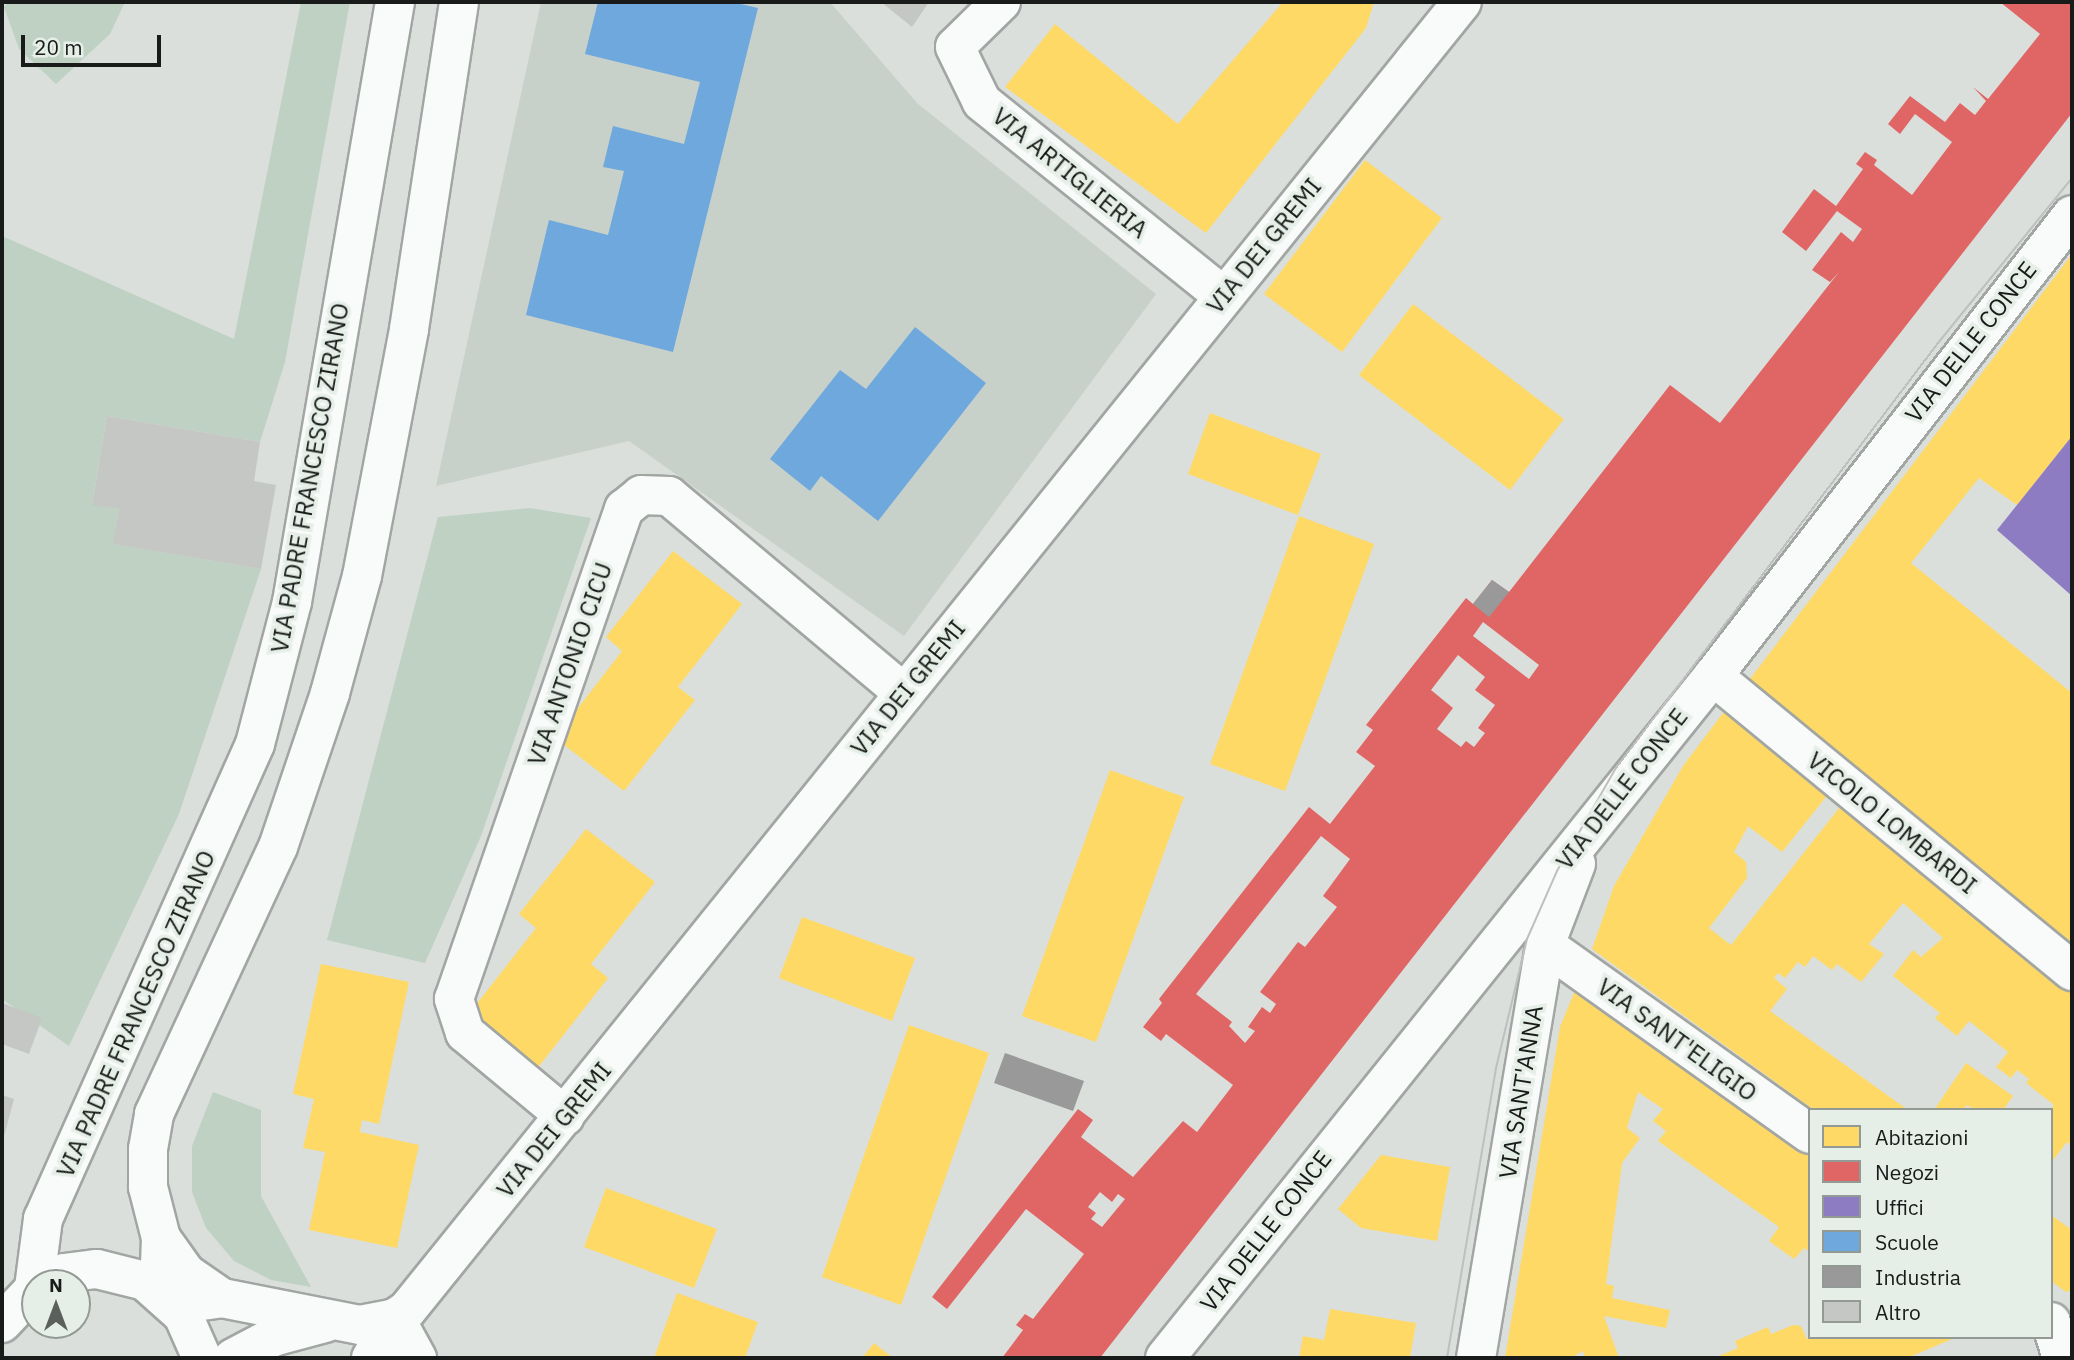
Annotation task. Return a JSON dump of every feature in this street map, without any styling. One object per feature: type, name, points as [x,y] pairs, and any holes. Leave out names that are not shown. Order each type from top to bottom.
[{"type":"street","name":"VIA PADRE FRANCESCO ZIRANO","points":[[39,1269],[43,1219],[255,744],[292,602],[395,2]]},
{"type":"street","points":[[167,1297],[161,1238],[148,1187],[148,1149],[154,1114],[296,800],[362,576],[409,329],[459,2]]},
{"type":"street","name":"VIA ARTIGLIERIA","points":[[1002,2],[955,47],[982,102],[1223,296]]},
{"type":"street","name":"VIA DEI GREMI","points":[[371,1358],[396,1318],[426,1289],[1462,2]]},
{"type":"street","name":"VIA DELLE CONCE","points":[[1165,1358],[1713,676],[2072,215]]},
{"type":"street","name":"VIA ANTONIO CICU","points":[[565,1116],[465,1033],[454,999],[624,509],[641,495],[669,496],[904,693]]},
{"type":"street","name":"VICOLO LOMBARDI","points":[[1713,676],[2072,971]]},
{"type":"street","name":"VIA SANT'ANNA","points":[[1476,1358],[1545,945],[1588,832]]},
{"type":"street","name":"VIA SANT'ELIGIO","points":[[1545,945],[1808,1133]]},
{"type":"street","points":[[161,1238],[186,1273],[222,1298]]},
{"type":"street","points":[[91,1270],[130,1274],[167,1297],[191,1326],[202,1358]]},
{"type":"street","points":[[167,1297],[222,1298],[328,1322],[360,1325],[396,1318],[417,1358]]},
{"type":"street","points":[[2,1323],[21,1303]]},
{"type":"street","points":[[233,1358],[273,1338],[328,1322]]},
{"type":"shaded area","points":[[541,2],[830,2],[917,103],[1156,294],[904,636],[629,441],[436,486]]},
{"type":"green space","points":[[8,2],[125,2],[110,34],[56,84],[19,49],[4,7]]},
{"type":"green space","points":[[301,2],[350,2],[285,362],[260,442],[107,416],[92,504],[119,509],[114,544],[261,569],[179,814],[69,1046],[2,999],[2,236],[234,339]]},
{"type":"green space","points":[[530,508],[591,518],[481,836],[425,963],[327,940],[438,517]]},
{"type":"green space","points":[[213,1092],[261,1110],[261,1196],[311,1287],[271,1280],[234,1261],[206,1228],[192,1192],[192,1146]]},
{"type":"building: Abitazioni","points":[[1283,2],[1374,2],[1366,28],[1206,233],[1005,87],[1055,24],[1178,124]]},
{"type":"building: Abitazioni","points":[[1365,160],[1442,218],[1342,352],[1264,294]]},
{"type":"building: Abitazioni","points":[[2072,254],[2072,436],[2017,505],[1979,478],[1911,563],[2072,693],[2072,949],[1750,679]]},
{"type":"building: Abitazioni","points":[[1413,304],[1564,419],[1510,490],[1359,375]]},
{"type":"building: Abitazioni","points":[[1210,413],[1321,454],[1298,515],[1188,474]]},
{"type":"building: Abitazioni","points":[[1299,516],[1374,544],[1285,791],[1210,764]]},
{"type":"building: Abitazioni","points":[[673,551],[742,604],[678,687],[695,700],[624,791],[555,738],[622,651],[606,637]]},
{"type":"building: Abitazioni","points":[[1729,705],[1834,787],[1782,852],[1748,826],[1734,852],[1746,862],[1747,878],[1709,928],[1731,945],[1847,798],[2072,981],[2072,1146],[2067,1142],[2053,1160],[2052,1108],[2054,1105],[2026,1083],[2029,1079],[2017,1070],[2011,1078],[1996,1067],[2008,1052],[1969,1021],[1957,1036],[1935,1018],[1940,1013],[1893,976],[1913,950],[1921,957],[1943,938],[1903,903],[1869,944],[1884,954],[1861,982],[1837,964],[1832,970],[1813,956],[1805,967],[1798,962],[1785,978],[1778,973],[1774,978],[1787,989],[1770,1011],[1905,1108],[1811,1108],[1592,949],[1614,886],[1683,766]]},
{"type":"building: Abitazioni","points":[[1110,770],[1184,797],[1096,1042],[1022,1016]]},
{"type":"building: Abitazioni","points":[[586,829],[655,882],[591,964],[608,978],[537,1069],[468,1015],[536,928],[519,914]]},
{"type":"building: Abitazioni","points":[[802,917],[915,958],[892,1021],[779,978]]},
{"type":"building: Abitazioni","points":[[321,964],[409,982],[379,1124],[362,1120],[360,1132],[419,1145],[397,1248],[309,1230],[325,1152],[303,1148],[314,1099],[293,1094]]},
{"type":"building: Abitazioni","points":[[1580,978],[1808,1145],[1808,1251],[1804,1248],[1794,1259],[1769,1241],[1779,1227],[1658,1141],[1666,1131],[1653,1121],[1663,1109],[1638,1092],[1627,1128],[1640,1138],[1622,1163],[1606,1284],[1614,1286],[1612,1298],[1670,1310],[1666,1328],[1604,1316],[1619,1358],[1585,1358],[1583,1351],[1571,1358],[1505,1358],[1560,1027]]},
{"type":"building: Abitazioni","points":[[909,1025],[989,1053],[901,1305],[822,1277]]},
{"type":"building: Abitazioni","points":[[1966,1063],[2013,1096],[2004,1108],[1972,1108],[1967,1105],[1965,1108],[1935,1108]]},
{"type":"building: Abitazioni","points":[[1381,1155],[1450,1167],[1437,1241],[1361,1228],[1338,1209]]},
{"type":"building: Abitazioni","points":[[606,1188],[717,1229],[694,1288],[584,1247]]},
{"type":"building: Abitazioni","points":[[2053,1216],[2072,1230],[2072,1290],[2066,1292],[2053,1282]]},
{"type":"building: Abitazioni","points":[[677,1293],[758,1322],[745,1358],[654,1358]]},
{"type":"building: Abitazioni","points":[[1330,1309],[1416,1323],[1410,1358],[1299,1358],[1303,1336],[1324,1340]]},
{"type":"building: Abitazioni","points":[[1793,1325],[1801,1326],[1807,1340],[1808,1336],[1808,1339],[1952,1339],[1907,1358],[1714,1358],[1738,1348],[1735,1341],[1768,1327],[1771,1334]]},
{"type":"building: Abitazioni","points":[[874,1343],[893,1358],[862,1358]]},
{"type":"building: Negozi","points":[[2000,2],[2072,2],[2072,113],[1100,1358],[1002,1358],[1023,1330],[1016,1325],[1025,1314],[1033,1319],[1084,1254],[1026,1209],[947,1309],[932,1297],[1078,1109],[1093,1120],[1081,1137],[1133,1177],[1183,1121],[1197,1132],[1233,1085],[1166,1034],[1161,1041],[1143,1027],[1162,1003],[1159,999],[1309,807],[1330,824],[1375,766],[1356,752],[1373,730],[1366,725],[1466,598],[1473,604],[1492,580],[1509,592],[1670,385],[1720,423],[1839,272],[1830,282],[1812,270],[1841,232],[1853,242],[1862,229],[1837,211],[1806,251],[1782,232],[1814,189],[1836,206],[1863,169],[1856,164],[1865,152],[1877,160],[1874,165],[1912,195],[1952,142],[1915,114],[1900,134],[1888,124],[1910,96],[1945,122],[1960,103],[1975,115],[1986,101],[1973,87],[1988,99],[2040,34]],"holes":[[[1483,622],[1539,665],[1529,679],[1473,636]],[[1458,655],[1485,677],[1475,690],[1495,705],[1478,728],[1485,733],[1474,747],[1466,741],[1461,747],[1437,729],[1453,708],[1431,690]],[[1321,836],[1350,859],[1323,896],[1337,907],[1305,947],[1298,942],[1260,992],[1276,1004],[1270,1013],[1262,1007],[1248,1027],[1255,1031],[1245,1043],[1229,1026],[1232,1022],[1196,994]],[[1100,1192],[1112,1202],[1118,1194],[1125,1199],[1102,1227],[1091,1219],[1096,1213],[1088,1207]]]},
{"type":"building: Uffici","points":[[2072,436],[2072,596],[1997,530]]},
{"type":"building: Scuole","points":[[598,2],[732,2],[758,8],[673,352],[526,315],[549,220],[608,235],[624,171],[603,167],[613,126],[684,144],[700,82],[585,54]]},
{"type":"building: Scuole","points":[[915,327],[986,383],[878,521],[821,476],[810,491],[770,459],[840,370],[866,389]]},
{"type":"building: Industria","points":[[1492,580],[1509,592],[1489,617],[1473,604]]},
{"type":"building: Industria","points":[[1005,1053],[1084,1081],[1073,1111],[994,1083]]},
{"type":"building: Altro","points":[[881,2],[929,2],[912,27]]},
{"type":"building: Altro","points":[[107,416],[260,442],[254,481],[276,485],[261,569],[113,544],[119,509],[92,505]]},
{"type":"building: Altro","points":[[2,1003],[42,1018],[29,1054],[2,1044]]},
{"type":"building: Altro","points":[[2,1095],[14,1099],[3,1140],[2,1140]]},
{"type":"tram line","points":[[1447,1358],[1496,1068],[1527,939],[1557,871],[1616,768],[1938,343],[2072,178]]}]
